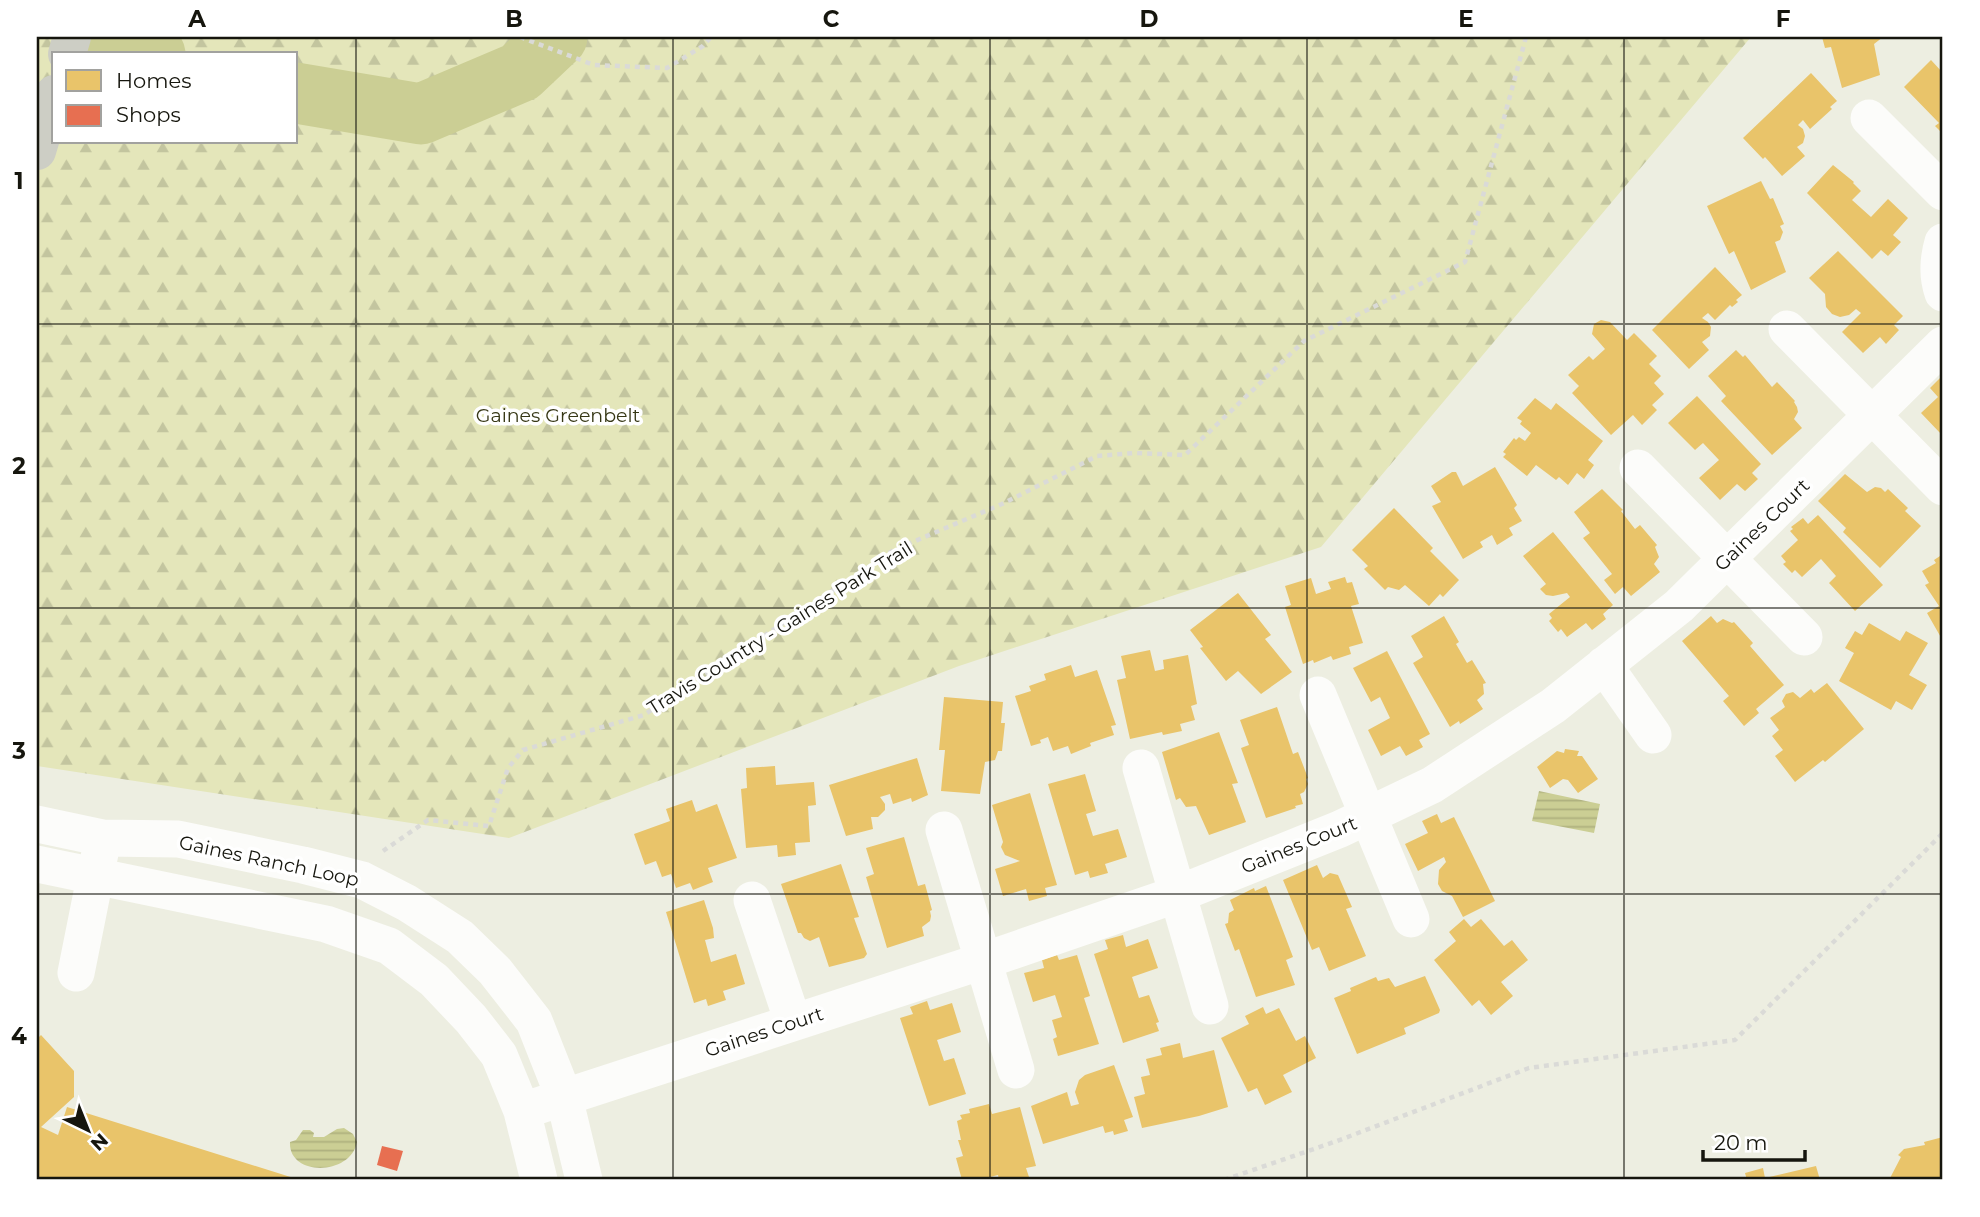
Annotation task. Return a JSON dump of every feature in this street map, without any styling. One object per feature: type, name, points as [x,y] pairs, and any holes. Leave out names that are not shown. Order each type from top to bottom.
[{"type":"main road","points":[[37,151],[52,101]]},
{"type":"street","points":[[1868,118],[1943,192]]},
{"type":"street","points":[[1943,242],[1939,256],[1939,281],[1943,293]]},
{"type":"street","points":[[1787,330],[1943,488]]},
{"type":"street","name":"Gaines Court","points":[[522,1111],[983,961],[1178,894],[1368,816],[1432,785],[1553,706],[1679,606],[1943,345]]},
{"type":"street","points":[[1638,468],[1804,637]]},
{"type":"street","points":[[1604,665],[1653,734]]},
{"type":"street","points":[[1318,695],[1411,919]]},
{"type":"street","points":[[1141,768],[1210,1006]]},
{"type":"street","name":"Gaines Ranch Loop","points":[[37,824],[103,838],[178,839],[362,880],[407,903],[460,937],[495,971],[534,1021],[564,1097],[584,1180]]},
{"type":"street","points":[[944,831],[1016,1070]]},
{"type":"street","points":[[76,973],[93,877],[103,838]]},
{"type":"street","points":[[37,864],[326,924],[389,946],[434,980],[471,1019],[499,1055],[522,1111],[539,1180]]},
{"type":"street","points":[[752,900],[793,1023]]},
{"type":"path","points":[[520,37],[594,65],[667,68],[704,46],[711,37]]},
{"type":"path","name":"Travis Country - Gaines Park Trail","points":[[362,880],[382,852],[428,820],[489,826],[508,768],[523,750],[644,715],[894,550],[1002,504],[1097,456],[1134,453],[1185,455],[1304,341],[1465,262],[1527,37]]},
{"type":"path","points":[[1224,1180],[1529,1068],[1735,1040],[1943,833]]},
{"type":"green space","name":"Gaines Greenbelt","points":[[37,37],[1751,37],[1321,547],[959,666],[509,838],[37,766]]},
{"type":"shaded area","points":[[1539,791],[1600,804],[1594,833],[1532,821]]},
{"type":"shaded area","points":[[344,1128],[353,1134],[357,1142],[344,1161],[321,1168],[299,1162],[292,1153],[290,1142],[296,1140],[303,1130],[310,1130],[314,1133],[313,1137],[324,1137]]},
{"type":"building: Homes","points":[[1822,37],[1883,37],[1874,44],[1880,75],[1842,88],[1831,47],[1825,48]]},
{"type":"building: Homes","points":[[1931,60],[1943,73],[1943,134],[1935,126],[1939,123],[1904,87]]},
{"type":"building: Homes","points":[[1811,73],[1837,101],[1810,129],[1803,120],[1798,125],[1805,136],[1803,143],[1797,147],[1805,156],[1782,176],[1743,138]]},
{"type":"building: Homes","points":[[1833,165],[1861,191],[1852,200],[1871,217],[1888,199],[1908,218],[1893,235],[1901,242],[1888,256],[1881,250],[1872,259],[1807,193]]},
{"type":"building: Homes","points":[[1761,181],[1770,199],[1773,198],[1784,224],[1780,226],[1783,232],[1780,240],[1775,242],[1786,272],[1751,290],[1734,251],[1729,254],[1707,206]]},
{"type":"building: Homes","points":[[1838,251],[1903,316],[1894,325],[1899,330],[1886,344],[1880,337],[1863,353],[1842,332],[1861,313],[1856,309],[1849,315],[1840,317],[1832,314],[1826,307],[1825,294],[1809,278]]},
{"type":"building: Homes","points":[[1715,267],[1742,295],[1736,300],[1738,302],[1732,307],[1730,305],[1715,320],[1708,313],[1702,318],[1711,327],[1710,336],[1702,342],[1709,350],[1689,369],[1652,330]]},
{"type":"building: Homes","points":[[1601,320],[1610,322],[1627,340],[1634,333],[1657,356],[1649,364],[1661,376],[1654,383],[1664,394],[1652,405],[1657,410],[1642,425],[1633,415],[1611,435],[1572,393],[1579,386],[1568,375],[1589,356],[1593,360],[1605,349],[1592,334],[1594,324]]},
{"type":"building: Homes","points":[[1736,350],[1743,357],[1745,355],[1772,387],[1777,382],[1795,401],[1798,412],[1794,419],[1802,428],[1772,455],[1721,401],[1726,396],[1708,376]]},
{"type":"building: Homes","points":[[1943,375],[1941,434],[1921,413],[1938,397],[1930,388]]},
{"type":"building: Homes","points":[[1697,396],[1761,464],[1752,473],[1758,479],[1745,491],[1737,484],[1720,500],[1699,478],[1719,460],[1703,443],[1695,450],[1668,423]]},
{"type":"building: Homes","points":[[1535,398],[1551,410],[1556,403],[1603,441],[1588,460],[1594,465],[1584,479],[1577,473],[1568,485],[1559,477],[1556,480],[1536,465],[1527,476],[1503,457],[1506,454],[1503,452],[1514,438],[1516,440],[1519,437],[1525,441],[1531,433],[1517,418]]},
{"type":"building: Homes","points":[[1495,467],[1517,505],[1514,508],[1522,521],[1509,528],[1513,535],[1497,545],[1492,535],[1480,542],[1483,547],[1463,559],[1432,506],[1441,502],[1431,486],[1456,472],[1463,486]]},
{"type":"building: Homes","points":[[1845,474],[1867,492],[1875,487],[1885,492],[1888,489],[1908,508],[1905,511],[1921,526],[1880,568],[1843,532],[1846,528],[1818,501]]},
{"type":"building: Homes","points":[[1602,489],[1623,510],[1621,511],[1635,529],[1640,525],[1657,545],[1655,547],[1659,557],[1654,564],[1660,572],[1631,596],[1623,587],[1615,594],[1604,580],[1612,574],[1583,538],[1590,533],[1574,512]]},
{"type":"building: Homes","points":[[1394,508],[1433,548],[1430,551],[1459,580],[1443,597],[1440,594],[1429,606],[1405,585],[1399,590],[1388,587],[1385,590],[1364,569],[1368,566],[1352,550]]},
{"type":"building: Homes","points":[[1818,515],[1883,585],[1855,611],[1829,583],[1836,576],[1821,559],[1802,577],[1795,570],[1792,573],[1783,564],[1786,562],[1781,556],[1798,540],[1790,531],[1793,529],[1791,527],[1803,518],[1808,524]]},
{"type":"building: Homes","points":[[1553,532],[1613,605],[1603,614],[1606,619],[1592,630],[1586,623],[1567,637],[1561,629],[1558,632],[1549,621],[1552,618],[1549,614],[1570,597],[1567,593],[1546,595],[1540,589],[1546,584],[1523,556]]},
{"type":"building: Homes","points":[[1943,554],[1943,641],[1927,613],[1939,606],[1925,585],[1929,583],[1922,571],[1936,563],[1934,560]]},
{"type":"building: Homes","points":[[1345,577],[1347,583],[1352,582],[1359,604],[1351,606],[1363,643],[1349,647],[1351,654],[1333,660],[1331,656],[1303,664],[1285,607],[1291,605],[1285,586],[1311,578],[1316,594],[1331,589],[1328,582]]},
{"type":"building: Homes","points":[[1238,593],[1271,635],[1265,639],[1292,672],[1261,694],[1238,671],[1226,681],[1200,648],[1203,647],[1190,630]]},
{"type":"building: Homes","points":[[1444,616],[1467,663],[1472,660],[1486,683],[1483,684],[1484,694],[1477,700],[1483,709],[1460,724],[1459,721],[1450,727],[1413,663],[1423,657],[1411,636]]},
{"type":"building: Homes","points":[[1711,616],[1717,623],[1723,619],[1734,622],[1753,643],[1750,646],[1784,685],[1756,709],[1759,713],[1744,726],[1723,701],[1729,696],[1682,641]]},
{"type":"building: Homes","points":[[1869,623],[1900,641],[1906,631],[1928,643],[1909,675],[1927,685],[1912,710],[1896,701],[1891,710],[1839,681],[1854,653],[1845,648],[1855,631],[1862,635]]},
{"type":"building: Homes","points":[[1150,650],[1155,671],[1164,669],[1163,660],[1188,655],[1197,704],[1191,706],[1195,720],[1180,724],[1182,731],[1130,739],[1117,680],[1126,678],[1121,656]]},
{"type":"building: Homes","points":[[1387,651],[1430,734],[1419,740],[1423,747],[1406,756],[1400,746],[1381,756],[1368,730],[1390,718],[1380,697],[1371,702],[1353,668]]},
{"type":"building: Homes","points":[[1071,665],[1075,677],[1097,670],[1116,725],[1111,726],[1114,735],[1090,743],[1091,746],[1071,754],[1068,746],[1053,751],[1048,737],[1031,746],[1015,696],[1031,691],[1029,686],[1046,680],[1044,674]]},
{"type":"building: Homes","points":[[1827,683],[1864,729],[1825,762],[1823,760],[1795,782],[1775,756],[1783,750],[1772,736],[1779,730],[1770,718],[1785,707],[1782,701],[1786,694],[1793,692],[1800,698],[1811,689],[1814,693]]},
{"type":"building: Homes","points":[[944,697],[1003,702],[1001,723],[1005,723],[1002,751],[998,751],[995,760],[985,762],[980,794],[941,791],[945,750],[939,750]]},
{"type":"building: Homes","points":[[1277,707],[1293,754],[1298,752],[1308,784],[1300,794],[1303,804],[1266,818],[1241,748],[1249,745],[1240,720]]},
{"type":"building: Homes","points":[[1219,732],[1238,783],[1232,784],[1246,822],[1209,835],[1196,806],[1186,807],[1180,798],[1176,800],[1162,752]]},
{"type":"building: Homes","points":[[1565,749],[1579,751],[1577,756],[1582,756],[1598,779],[1578,793],[1568,780],[1563,779],[1550,788],[1537,767],[1557,751],[1564,753]]},
{"type":"building: Homes","points":[[917,758],[928,795],[912,802],[911,798],[893,804],[890,794],[880,797],[885,804],[885,810],[878,817],[871,817],[873,829],[846,836],[829,785]]},
{"type":"building: Homes","points":[[775,766],[776,785],[814,782],[816,805],[808,806],[810,842],[795,843],[796,855],[778,857],[777,845],[746,848],[741,789],[747,788],[746,768]]},
{"type":"building: Homes","points":[[1085,774],[1096,811],[1086,814],[1093,836],[1118,829],[1127,857],[1105,864],[1108,873],[1090,878],[1088,871],[1075,875],[1048,784]]},
{"type":"building: Homes","points":[[1030,793],[1057,885],[1045,888],[1047,896],[1029,901],[1026,889],[1003,896],[995,869],[1020,861],[1005,855],[1001,847],[1003,842],[992,805]]},
{"type":"building: Homes","points":[[692,800],[696,812],[717,804],[737,858],[708,868],[713,882],[693,890],[690,883],[676,888],[671,874],[662,877],[656,861],[645,865],[634,834],[670,821],[666,809]]},
{"type":"building: Homes","points":[[1437,814],[1441,823],[1454,817],[1495,901],[1463,917],[1452,896],[1442,891],[1438,884],[1439,870],[1446,862],[1444,857],[1418,871],[1405,844],[1428,833],[1422,821]]},
{"type":"building: Homes","points":[[904,837],[918,886],[925,884],[932,910],[930,921],[922,927],[924,936],[887,948],[866,877],[874,874],[866,848]]},
{"type":"building: Homes","points":[[841,864],[859,917],[854,918],[867,954],[864,958],[829,967],[819,937],[810,941],[798,933],[781,884]]},
{"type":"building: Homes","points":[[1317,865],[1323,878],[1330,873],[1338,875],[1352,907],[1346,909],[1366,956],[1329,971],[1319,947],[1312,950],[1283,880]]},
{"type":"building: Homes","points":[[1266,886],[1293,957],[1286,960],[1295,985],[1256,997],[1239,949],[1235,951],[1225,924],[1228,923],[1229,913],[1234,910],[1230,900],[1254,888],[1255,891]]},
{"type":"building: Homes","points":[[704,900],[713,928],[714,938],[705,940],[711,962],[736,954],[745,984],[723,991],[726,1000],[708,1006],[706,999],[694,1003],[666,912]]},
{"type":"building: Homes","points":[[1464,919],[1471,927],[1481,919],[1504,946],[1512,940],[1528,960],[1501,982],[1513,996],[1491,1015],[1479,1000],[1472,1006],[1434,960],[1456,941],[1449,932]]},
{"type":"building: Homes","points":[[1123,935],[1126,947],[1148,939],[1158,968],[1132,977],[1139,998],[1149,995],[1159,1022],[1156,1023],[1159,1031],[1123,1043],[1094,954],[1108,949],[1105,940]]},
{"type":"building: Homes","points":[[1057,955],[1059,960],[1077,955],[1090,996],[1084,998],[1099,1044],[1058,1056],[1053,1039],[1057,1037],[1052,1020],[1062,1017],[1055,995],[1033,1002],[1024,973],[1044,968],[1042,960]]},
{"type":"building: Homes","points":[[1425,976],[1439,1013],[1404,1028],[1406,1034],[1357,1054],[1334,998],[1376,977],[1378,981],[1389,978],[1395,987]]},
{"type":"building: Homes","points":[[927,1001],[930,1010],[952,1003],[961,1032],[937,1040],[944,1061],[954,1058],[966,1094],[929,1106],[900,1018],[913,1014],[910,1007]]},
{"type":"building: Homes","points":[[1263,1007],[1266,1014],[1279,1008],[1296,1041],[1305,1036],[1316,1058],[1283,1075],[1292,1092],[1265,1105],[1257,1088],[1248,1092],[1221,1038],[1249,1024],[1245,1016]]},
{"type":"building: Homes","points":[[41,1035],[74,1071],[74,1097],[41,1127],[58,1135],[67,1107],[300,1180],[37,1180],[37,1039]]},
{"type":"building: Homes","points":[[1180,1043],[1183,1058],[1214,1050],[1228,1107],[1142,1128],[1134,1097],[1145,1094],[1141,1077],[1150,1075],[1146,1059],[1162,1055],[1160,1048]]},
{"type":"building: Homes","points":[[1114,1065],[1133,1117],[1124,1120],[1128,1131],[1114,1135],[1113,1131],[1105,1133],[1103,1126],[1043,1144],[1031,1106],[1067,1092],[1071,1106],[1079,1104],[1075,1092],[1079,1080],[1085,1075]]},
{"type":"building: Homes","points":[[989,1104],[992,1114],[1020,1107],[1036,1166],[1026,1168],[1030,1180],[999,1180],[998,1175],[986,1180],[962,1180],[956,1158],[963,1156],[958,1140],[961,1140],[957,1121],[962,1119],[960,1115],[970,1113],[969,1109]]},
{"type":"building: Homes","points":[[1943,1137],[1943,1180],[1889,1180],[1901,1157],[1898,1155],[1904,1149],[1925,1145],[1924,1142]]},
{"type":"building: Homes","points":[[1816,1166],[1820,1180],[1747,1180],[1745,1173],[1763,1168],[1765,1178]]},
{"type":"building: Shops","points":[[382,1146],[403,1151],[397,1171],[377,1165]]},
{"type":"waterway","points":[[114,37],[148,52]]},
{"type":"waterway","points":[[298,93],[421,114],[520,72],[557,37]]}]
